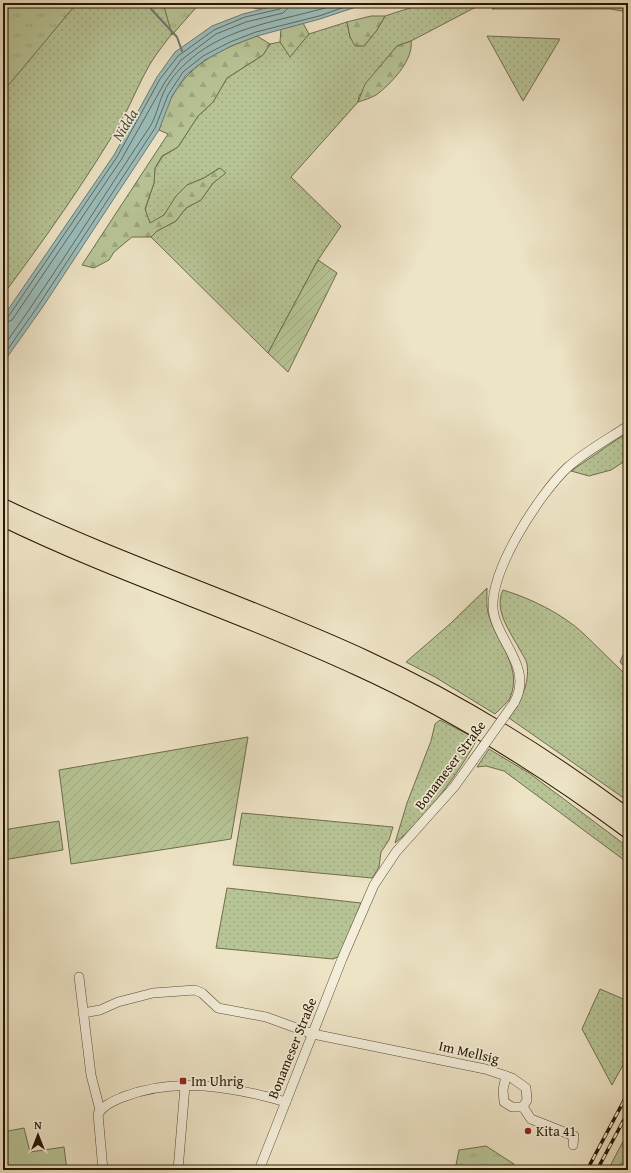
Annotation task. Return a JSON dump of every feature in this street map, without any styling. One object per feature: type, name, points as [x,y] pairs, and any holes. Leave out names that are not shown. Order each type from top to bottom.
[{"type":"highway","points":[[3,506],[100,550],[331,643],[430,689],[521,742],[628,816]]},
{"type":"highway","points":[[3,519],[72,551],[327,654],[421,699],[512,751],[628,831]]},
{"type":"street","name":"Bonameser Straße","points":[[259,1170],[364,905],[381,874],[404,843],[454,787],[514,703],[518,689],[519,672],[516,660],[499,628],[494,614],[493,592],[497,580],[530,516],[552,485],[580,457],[628,426]]},
{"type":"street","points":[[79,977],[91,1075],[100,1110],[98,1122],[103,1170]]},
{"type":"street","name":"Im Mellsig","points":[[83,1013],[100,1010],[118,1002],[153,992],[195,990],[202,993],[218,1008],[266,1017],[313,1034],[478,1067],[506,1076],[517,1080],[526,1088],[527,1100],[524,1107]]},
{"type":"street","points":[[506,1076],[502,1090],[504,1102],[512,1107],[524,1107],[531,1119],[574,1136],[573,1145]]},
{"type":"street","points":[[100,1110],[128,1095],[155,1089],[185,1086],[230,1088],[286,1102]]},
{"type":"street","points":[[178,1170],[185,1086]]},
{"type":"green space","points":[[3,3],[200,3],[155,56],[124,116],[96,162],[51,229],[3,295]]},
{"type":"green space","points":[[3,3],[77,3],[3,90]]},
{"type":"green space","points":[[163,3],[200,3],[172,35]]},
{"type":"green space","points":[[232,3],[280,3],[258,9]]},
{"type":"green space","points":[[425,3],[490,3],[474,8],[411,41],[397,46],[359,96],[358,102],[291,177],[341,226],[318,260],[268,353],[151,237],[157,231],[176,221],[186,208],[201,200],[213,183],[225,173],[219,168],[204,178],[187,185],[164,215],[150,224],[145,210],[154,183],[155,168],[163,156],[178,147],[198,116],[213,102],[227,78],[263,55],[270,44],[280,42],[290,56],[309,34],[347,22],[350,37],[364,46],[377,30],[385,16]]},
{"type":"green space","points":[[508,3],[628,3],[628,12],[610,9],[492,9]]},
{"type":"green space","points":[[371,16],[385,16],[377,30],[364,46],[355,46],[350,37],[347,22]]},
{"type":"green space","points":[[303,23],[309,34],[290,57],[280,42],[281,29]]},
{"type":"green space","points":[[257,36],[270,44],[263,55],[227,78],[213,102],[198,116],[178,147],[162,156],[155,168],[154,183],[145,209],[150,223],[164,215],[176,196],[187,185],[204,178],[220,168],[226,173],[213,183],[201,200],[186,208],[176,221],[157,231],[151,237],[132,237],[114,252],[109,260],[94,268],[82,265],[168,134],[159,130],[168,103],[181,84],[189,74],[209,58],[232,46]]},
{"type":"green space","points":[[487,36],[560,39],[523,101]]},
{"type":"green space","points":[[411,41],[409,56],[394,79],[376,95],[358,102],[365,84],[397,46]]},
{"type":"green space","points":[[318,260],[337,273],[288,372],[268,353]]},
{"type":"green space","points":[[628,432],[628,459],[611,470],[589,476],[571,471]]},
{"type":"green space","points":[[487,588],[488,613],[511,666],[513,676],[513,687],[510,698],[495,714],[435,677],[406,662],[450,624]]},
{"type":"green space","points":[[503,590],[524,597],[556,613],[584,634],[628,677],[628,801],[509,718],[526,686],[528,672],[526,660],[504,621],[500,605],[500,598]]},
{"type":"green space","points":[[628,643],[628,671],[620,662]]},
{"type":"green space","points":[[440,720],[477,739],[461,766],[429,809],[418,822],[395,843],[407,803],[431,741],[435,724]]},
{"type":"green space","points":[[248,737],[231,839],[71,864],[59,770]]},
{"type":"green space","points":[[489,749],[529,773],[628,847],[628,863],[504,771],[486,766],[477,767]]},
{"type":"green space","points":[[242,813],[393,827],[389,840],[381,852],[379,867],[372,878],[233,865]]},
{"type":"green space","points":[[59,821],[63,850],[3,860],[3,830]]},
{"type":"green space","points":[[227,888],[361,903],[340,956],[333,959],[216,948]]},
{"type":"green space","points":[[600,989],[628,1001],[628,1056],[612,1085],[582,1029]]},
{"type":"green space","points":[[24,1128],[30,1152],[64,1147],[67,1170],[3,1170],[3,1132]]},
{"type":"green space","points":[[628,1132],[628,1170],[608,1170]]},
{"type":"green space","points":[[486,1146],[514,1164],[511,1170],[455,1170],[459,1150]]},
{"type":"water","points":[[286,3],[368,3],[320,19],[257,36],[231,46],[205,60],[186,75],[172,96],[159,130],[42,308],[3,363],[3,317],[114,155],[157,77],[175,52],[212,26],[243,14]]},
{"type":"waterway","points":[[151,3],[151,9],[177,37],[182,51]]},
{"type":"railway","points":[[587,1170],[628,1093]]},
{"type":"railway","points":[[597,1170],[628,1112]]},
{"type":"place","name":"Im Uhrig","points":[[183,1081]]},
{"type":"place","name":"Kita 41","points":[[528,1131]]},
{"type":"water label","name":"Nidda","points":[[125,125]]}]
